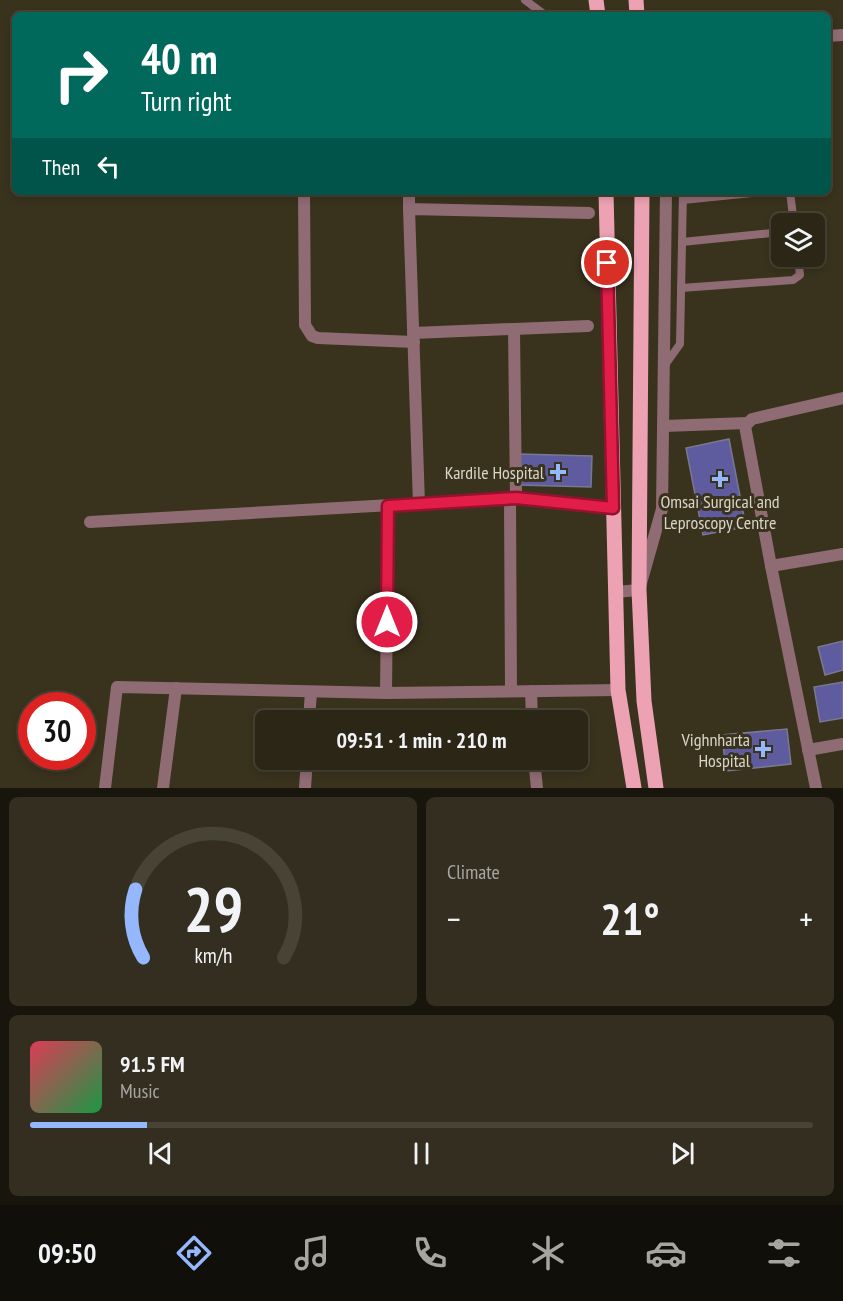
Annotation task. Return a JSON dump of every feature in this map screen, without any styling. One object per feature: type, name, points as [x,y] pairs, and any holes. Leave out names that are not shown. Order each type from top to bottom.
[{"type":"main road","points":[[606,195],[619,697],[634,788]]},
{"type":"main road","points":[[642,195],[639,590],[644,701],[656,788]]},
{"type":"main road","points":[[619,697],[644,701]]},
{"type":"street","points":[[304,195],[305,325],[318,339],[413,338],[514,329],[588,326]]},
{"type":"street","points":[[409,195],[419,504]]},
{"type":"street","points":[[615,592],[639,590],[662,508],[666,195]]},
{"type":"street","points":[[409,209],[589,213]]},
{"type":"street","points":[[512,691],[514,329]]},
{"type":"street","points":[[816,788],[744,431],[747,423],[752,419],[843,398]]},
{"type":"street","points":[[664,426],[747,423]]},
{"type":"street","points":[[90,522],[513,499],[613,504]]},
{"type":"street","points":[[386,693],[388,506]]},
{"type":"street","points":[[771,566],[843,554]]},
{"type":"street","points":[[105,788],[117,687],[386,693],[531,691],[619,697]]},
{"type":"street","points":[[163,788],[176,688]]},
{"type":"street","points":[[531,691],[532,710]]},
{"type":"street","points":[[310,710],[311,692]]},
{"type":"street","points":[[808,750],[843,744]]},
{"type":"street","points":[[305,788],[306,770]]},
{"type":"street","points":[[535,770],[537,788]]},
{"type":"lane","points":[[525,0],[541,12]]},
{"type":"lane","points":[[664,366],[679,347],[683,196],[703,195]]},
{"type":"lane","points":[[790,195],[793,213]]},
{"type":"lane","points":[[682,242],[771,233]]},
{"type":"lane","points":[[681,288],[793,280],[800,275],[799,267]]},
{"type":"building","points":[[729,439],[746,527],[703,535],[686,448]]},
{"type":"building","points":[[519,454],[592,456],[591,487],[518,485]]},
{"type":"building","points":[[843,641],[843,670],[825,675],[818,647]]},
{"type":"building","points":[[843,682],[843,718],[820,722],[814,687]]},
{"type":"building","points":[[787,729],[791,764],[726,771],[722,735]]},
{"type":"place","name":"Kardile Hospital","points":[[558,472]]},
{"type":"place","name":"Omsai Surgical and Leproscopy Centre","points":[[720,479]]},
{"type":"place","name":"Vighnharta Hospital","points":[[763,749]]},
{"type":"route","points":[[387,622],[388,506],[516,498],[613,508],[607,263]]}]
